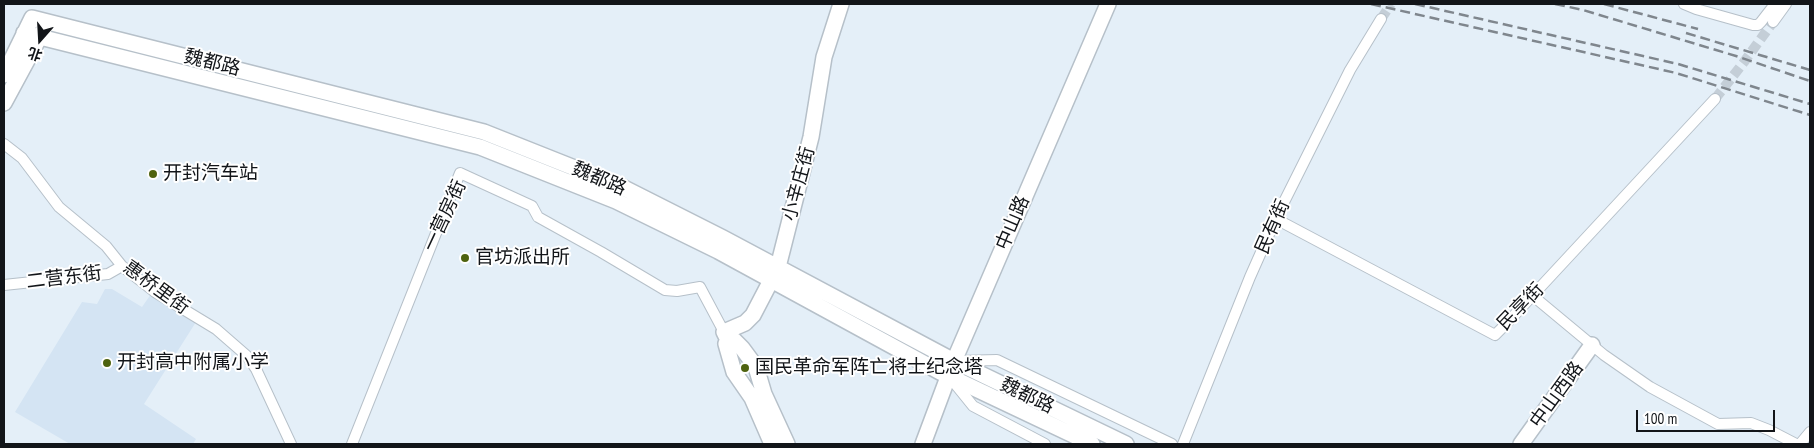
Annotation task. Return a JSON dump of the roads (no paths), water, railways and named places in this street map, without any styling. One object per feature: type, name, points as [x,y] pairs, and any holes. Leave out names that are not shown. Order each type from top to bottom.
[{"type":"main road","name":"小辛庄街","points":[[727,337],[749,319],[775,274],[812,137],[824,57],[841,4]]},
{"type":"main road","name":"中山路","points":[[923,444],[947,366],[1096,4]]},
{"type":"main road","name":"中山路","points":[[912,444],[1108,4]]},
{"type":"main road","name":"魏都路","points":[[775,274],[718,251],[616,201],[480,147],[24,33],[32,18],[484,132],[620,186],[775,274],[1092,444]]},
{"type":"main road","points":[[4,102],[47,22]]},
{"type":"main road","points":[[4,75],[24,33]]},
{"type":"main road","points":[[772,444],[752,398],[734,372],[726,344],[727,337],[734,340],[742,348],[756,367],[764,394],[787,444]]},
{"type":"main road","name":"中山西路","points":[[1522,444],[1592,345]]},
{"type":"main road","name":"魏都路","points":[[947,366],[1126,444]]},
{"type":"street","points":[[1684,4],[1696,9],[1758,25],[1774,4]]},
{"type":"street","points":[[1773,22],[1786,4]]},
{"type":"street","name":"民有街","points":[[1183,444],[1276,220],[1350,70],[1382,19]]},
{"type":"street","name":"民享街","points":[[1276,220],[1495,335],[1715,99]]},
{"type":"street","name":"惠桥里街","points":[[4,144],[22,158],[59,207],[106,246],[122,266],[155,292],[216,329],[247,356],[256,369],[291,444]]},
{"type":"street","name":"一营房街","points":[[352,444],[460,174],[532,206],[538,218],[665,290],[678,291],[700,287],[727,337]]},
{"type":"street","name":"二营东街","points":[[4,285],[108,274],[122,266]]},
{"type":"street","points":[[1533,296],[1592,345],[1650,387],[1718,424],[1751,423],[1796,444]]},
{"type":"street","points":[[1045,444],[974,406],[947,366],[997,360],[1172,444]]},
{"type":"street","points":[[1800,444],[1810,432]]},
{"type":"tunnel","points":[[1381,19],[1391,4]]},
{"type":"tunnel","points":[[1715,99],[1773,22]]},
{"type":"railway","points":[[1371,4],[1676,73],[1810,115]]},
{"type":"railway","points":[[1415,4],[1678,64],[1810,104]]},
{"type":"railway","points":[[1555,4],[1583,10],[1736,56],[1810,81]]},
{"type":"railway","points":[[1604,4],[1698,29]]},
{"type":"railway","points":[[1686,33],[1810,70]]},
{"type":"place","name":"开封汽车站","points":[[153,174]]},
{"type":"place","name":"官坊派出所","points":[[465,258]]},
{"type":"place","name":"开封高中附属小学","points":[[107,363]]},
{"type":"place","name":"国民革命军阵亡将士纪念塔","points":[[745,368]]}]
